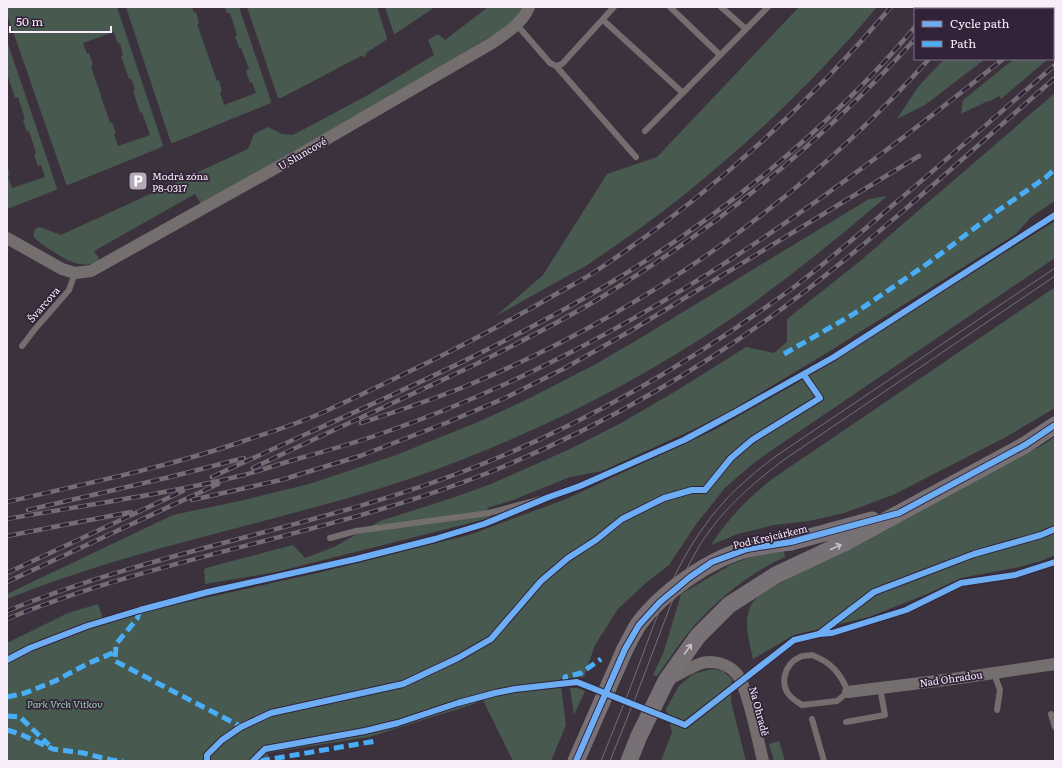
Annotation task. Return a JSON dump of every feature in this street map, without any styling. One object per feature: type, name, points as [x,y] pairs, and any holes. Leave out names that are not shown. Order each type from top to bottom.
[{"type":"main road","name":"Pod Krejcárkem","points":[[629,761],[638,736],[666,681],[698,636],[729,605],[776,575],[846,542],[1025,445],[1055,425]]},
{"type":"main road","name":"Pod Krejcárkem","points":[[576,761],[625,649],[639,625],[660,602],[690,577],[712,562],[747,549],[791,542],[899,513]]},
{"type":"street","name":"U Sluncové","points":[[7,238],[62,269],[74,273],[91,271],[299,155],[492,43],[517,25],[527,13],[529,7]]},
{"type":"street","name":"Na Ohradě","points":[[666,681],[701,663],[710,662],[728,666],[736,673],[743,684],[763,761]]},
{"type":"street","name":"Nad Ohradou","points":[[848,692],[1055,664]]},
{"type":"lane","points":[[556,66],[562,64],[614,7]]},
{"type":"lane","points":[[670,7],[720,55]]},
{"type":"lane","points":[[721,7],[746,29]]},
{"type":"lane","points":[[645,131],[768,7]]},
{"type":"lane","points":[[603,20],[683,93]]},
{"type":"lane","points":[[517,25],[550,63],[556,66],[636,157]]},
{"type":"lane","name":"Švarcova","points":[[22,346],[69,290],[74,273]]},
{"type":"lane","points":[[330,538],[356,531],[489,513],[549,497]]},
{"type":"lane","points":[[812,656],[824,659],[843,679],[848,692],[837,702],[802,705],[791,697],[785,687],[785,675],[789,666],[800,657],[812,656]]},
{"type":"lane","points":[[994,672],[1000,690],[997,710]]},
{"type":"lane","points":[[846,722],[885,715],[880,688]]},
{"type":"lane","points":[[1052,714],[1055,727]]},
{"type":"lane","points":[[812,719],[824,761]]},
{"type":"green space","points":[[7,7],[117,7],[163,145],[162,147],[68,185],[66,184],[7,17]],"holes":[[[114,32],[118,44],[120,43],[123,55],[121,56],[129,79],[131,78],[140,113],[142,112],[150,135],[118,146],[112,122],[110,123],[91,66],[93,65],[89,53],[87,54],[83,43]]]},
{"type":"green space","points":[[126,7],[192,7],[194,13],[196,12],[199,23],[197,24],[217,81],[219,80],[222,91],[220,92],[224,105],[256,93],[252,82],[250,83],[246,71],[249,69],[241,48],[239,48],[235,36],[237,35],[230,13],[227,13],[225,7],[239,7],[271,103],[171,143]]},
{"type":"green space","points":[[247,7],[377,7],[387,38],[366,53],[365,57],[361,56],[281,98],[278,98]]},
{"type":"green space","points":[[385,7],[435,7],[394,34]]},
{"type":"green space","points":[[488,7],[523,7],[516,18],[501,30],[387,98],[201,204],[195,194],[94,251],[99,258],[98,261],[86,265],[75,263],[40,243],[33,236],[35,229],[40,227],[61,235],[248,149],[254,134],[268,127],[282,134],[293,135],[366,96],[434,55],[428,40],[438,34],[445,40]]},
{"type":"green space","points":[[799,7],[877,7],[814,77],[746,143],[710,174],[673,204],[592,262],[496,316],[543,275],[607,174],[657,157]]},
{"type":"green space","points":[[7,41],[57,188],[56,190],[7,209],[7,165],[10,175],[8,176],[12,188],[45,177],[41,165],[38,166],[34,154],[36,153],[29,131],[27,132],[23,120],[25,119],[18,97],[15,98],[7,74]]},
{"type":"green space","points":[[943,60],[984,60],[925,105],[897,119],[918,87]]},
{"type":"green space","points":[[1013,60],[1047,60],[1001,99],[999,96],[961,114],[963,100]]},
{"type":"green space","points":[[1055,93],[1055,201],[1031,217],[1016,234],[825,354],[730,411],[602,471],[570,477],[513,500],[487,508],[490,518],[276,572],[205,584],[204,570],[206,568],[293,545],[305,558],[334,547],[380,521],[491,484],[570,449],[621,423],[676,391],[746,347],[774,353],[787,342],[787,319],[860,261]]},
{"type":"green space","points":[[887,196],[811,259],[732,318],[654,367],[573,411],[489,449],[403,481],[304,510],[154,550],[55,581],[7,599],[7,594],[173,515],[309,484],[396,455],[478,422],[526,400],[594,365],[869,199]]},
{"type":"green space","name":"Park Vrch Vítkov","points":[[1055,221],[1055,258],[772,450],[750,466],[725,488],[697,523],[669,565],[647,582],[618,609],[595,645],[584,677],[560,679],[566,725],[551,761],[513,761],[483,700],[369,737],[267,753],[269,761],[7,761],[7,643],[68,613],[98,604],[105,624],[129,616],[322,572],[472,534],[566,499],[714,430],[797,383]]},
{"type":"green space","points":[[1055,287],[1055,408],[1006,437],[893,495],[844,513],[809,521],[774,525],[738,534],[711,545],[740,508],[775,477]]},
{"type":"green space","points":[[1055,437],[1055,555],[1041,561],[1019,567],[961,578],[927,594],[869,617],[794,635],[753,659],[747,630],[747,622],[750,608],[753,602],[760,595],[940,494],[1041,446]]},
{"type":"green space","points":[[784,551],[785,557],[772,563],[747,579],[712,607],[691,629],[657,676],[653,675],[664,651],[681,594],[732,564],[765,552]]},
{"type":"green space","points":[[712,669],[723,671],[732,679],[731,702],[746,761],[661,761],[672,732],[666,709],[679,686],[693,674]]},
{"type":"green space","points":[[570,688],[578,688],[585,691],[574,715]]},
{"type":"green space","points":[[779,741],[785,761],[774,761],[769,744]]},
{"type":"tram line","points":[[601,761],[667,593],[683,559],[703,528],[719,507],[746,480],[776,456],[1055,268]]},
{"type":"tram line","points":[[610,761],[640,687],[668,611],[683,577],[700,545],[710,530],[727,510],[764,475],[785,459],[1055,276]]},
{"type":"railway","points":[[7,502],[181,460],[297,423],[363,394],[469,342],[580,281],[597,271],[681,210],[756,147],[826,79],[891,7]]},
{"type":"railway","points":[[212,477],[408,388],[506,340],[600,289],[644,262],[686,234],[728,203],[808,137],[845,102],[914,28]]},
{"type":"railway","points":[[253,468],[447,378],[524,340],[589,305],[648,268],[730,210],[769,179],[844,112],[914,40]]},
{"type":"railway","points":[[361,423],[416,405],[471,384],[536,355],[599,322],[660,286],[718,247],[775,205],[829,159],[880,110],[928,60]]},
{"type":"railway","points":[[7,519],[156,494],[251,473],[351,444],[383,433],[468,400],[550,363],[631,320],[709,273],[785,223],[859,170],[1002,60]]},
{"type":"railway","points":[[7,611],[66,589],[125,570],[307,521],[426,485],[485,463],[527,445],[608,406],[647,384],[724,336],[798,284],[862,232],[1055,65]]},
{"type":"railway","points":[[7,619],[66,597],[125,578],[366,514],[426,495],[485,474],[569,437],[611,416],[653,393],[733,343],[808,289],[902,212],[1055,78]]},
{"type":"railway","points":[[192,500],[281,480],[360,456],[446,423],[505,398],[565,368],[632,330],[919,156]]},
{"type":"railway","points":[[28,510],[244,458]]},
{"type":"railway","points":[[7,582],[218,484]]},
{"type":"railway","points":[[7,573],[183,491]]},
{"type":"railway","points":[[7,536],[131,512]]},
{"type":"marked path","points":[[784,354],[852,315],[927,264],[996,212],[1045,178],[1055,169]]},
{"type":"marked path","points":[[140,610],[137,619],[116,644],[115,661],[241,727]]},
{"type":"marked path","points":[[7,697],[25,693],[55,681],[87,664],[115,652]]},
{"type":"marked path","points":[[565,684],[565,677],[581,673],[601,659]]},
{"type":"marked path","points":[[7,716],[20,717],[49,745]]},
{"type":"marked path","points":[[7,730],[20,734],[53,749],[123,761]]},
{"type":"marked path","points":[[260,761],[376,741]]},
{"type":"cycle path","points":[[7,660],[30,648],[87,626],[208,592],[356,559],[435,539],[484,524],[580,486],[684,440],[834,357],[1055,215]]},
{"type":"cycle path","points":[[207,761],[207,755],[222,740],[241,727],[271,713],[403,684],[458,658],[491,639],[541,581],[568,558],[596,540],[622,519],[664,498],[692,490],[705,490],[731,458],[752,440],[820,398],[804,375]]},
{"type":"cycle path","points":[[576,761],[625,649],[639,625],[660,602],[690,577],[712,562],[747,549],[791,542],[899,513],[1025,445],[1055,425]]},
{"type":"cycle path","points":[[819,634],[874,592],[974,554],[1041,535],[1055,529]]},
{"type":"cycle path","points":[[253,761],[265,749],[365,731],[398,723],[458,703],[495,693],[515,689],[577,682],[685,725],[794,640],[819,634],[832,633],[906,610],[961,583],[1015,575],[1055,562]]},
{"type":"place","name":"Modrá zóna P8-0317","points":[[138,181]]}]
